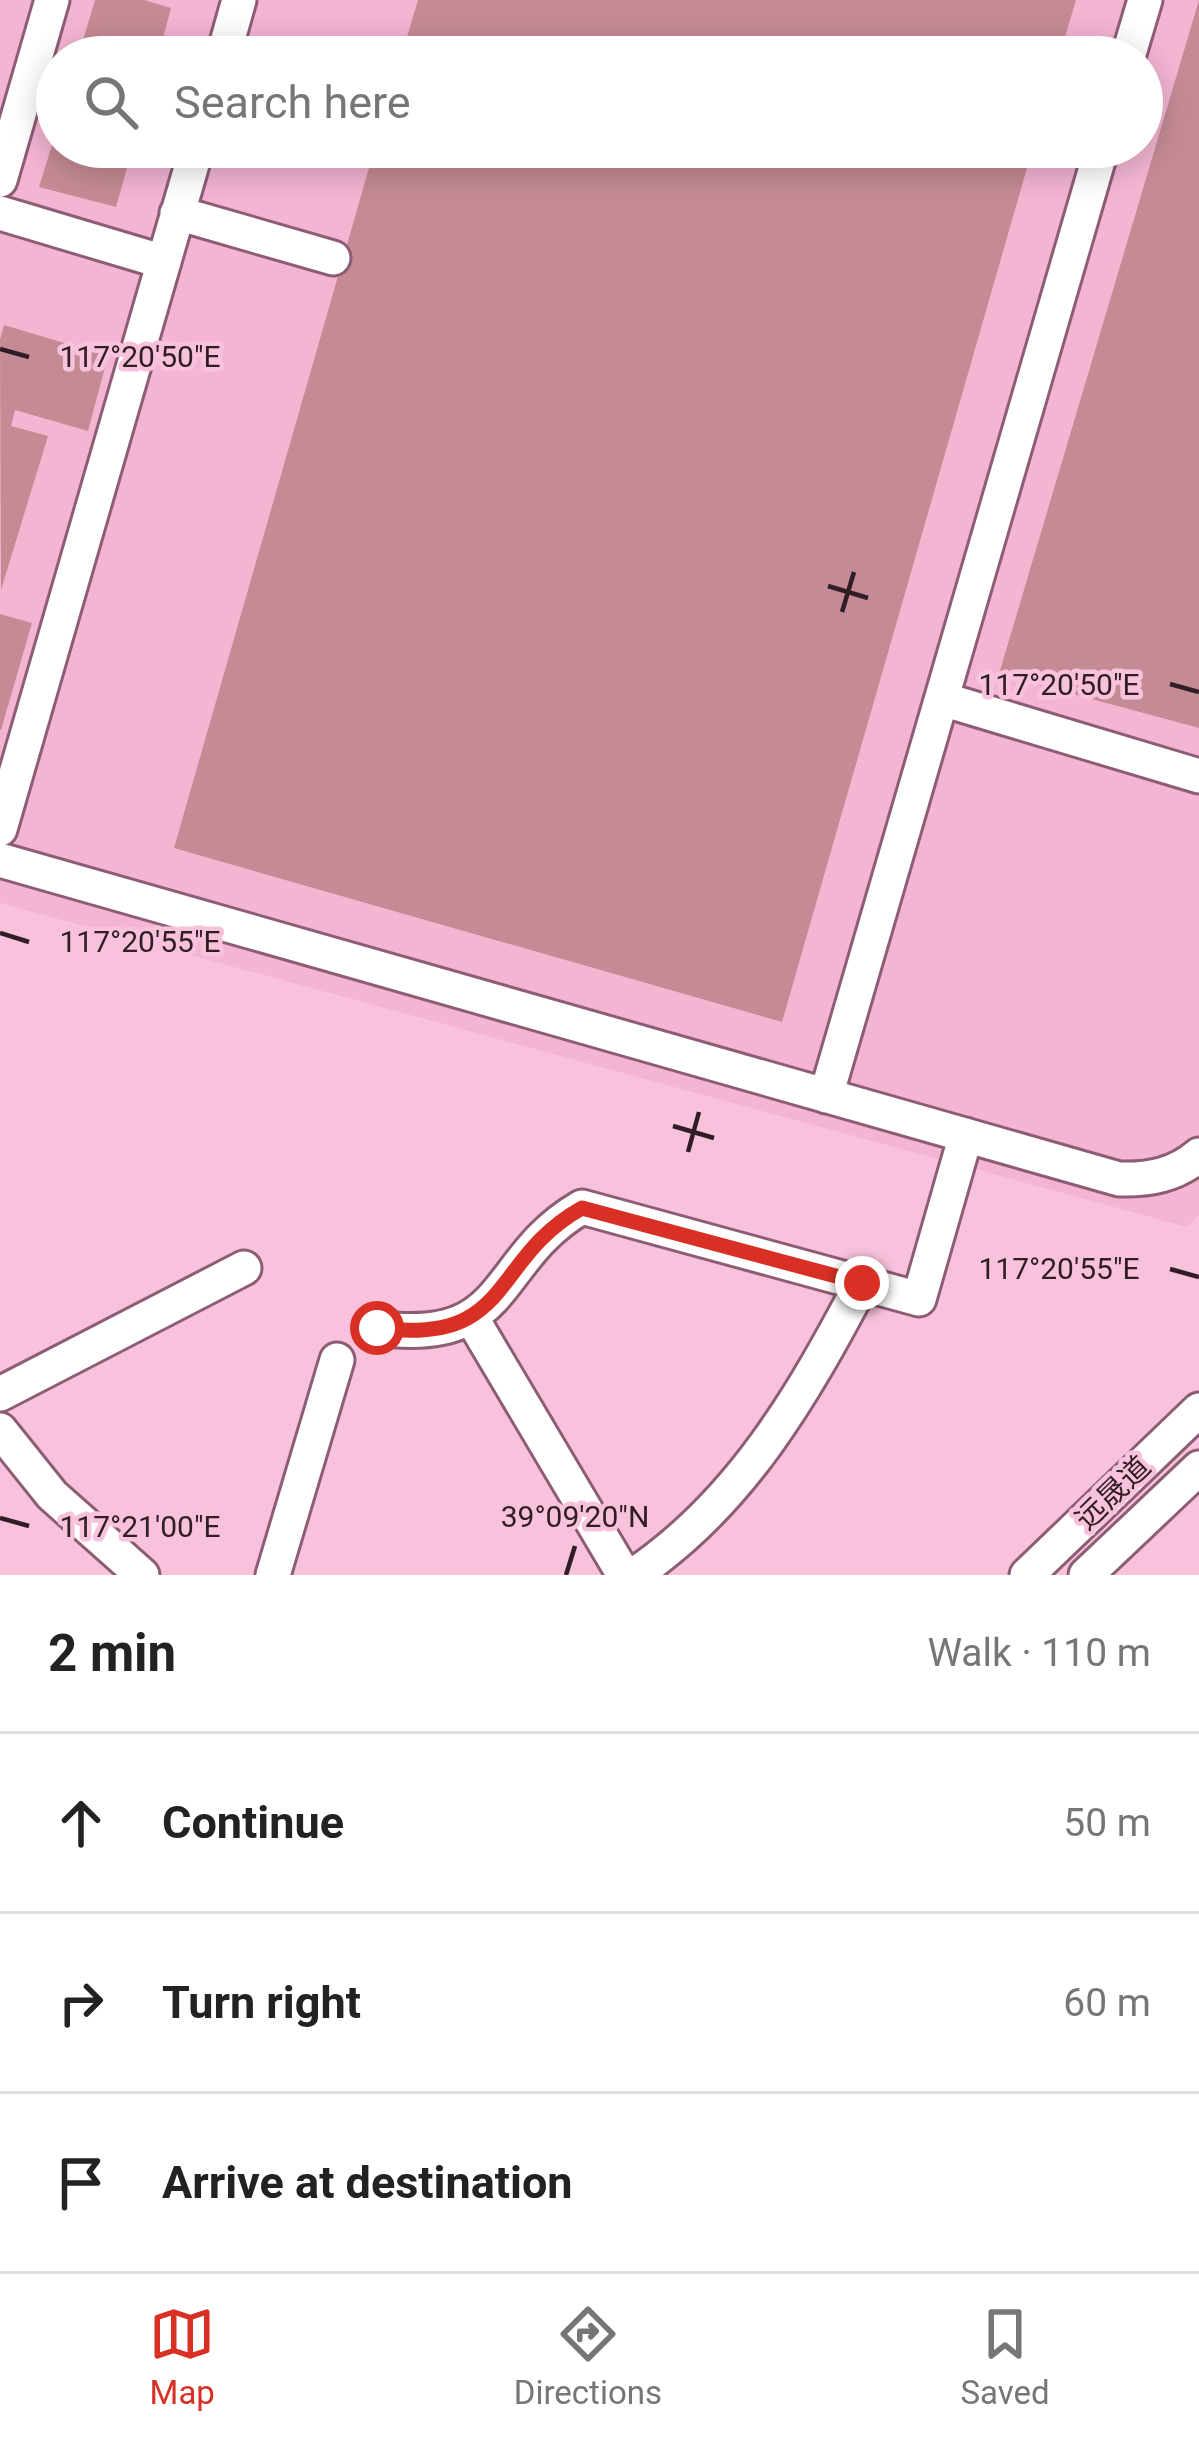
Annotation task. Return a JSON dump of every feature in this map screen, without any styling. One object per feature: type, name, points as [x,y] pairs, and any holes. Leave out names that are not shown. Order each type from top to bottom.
[{"type":"street","points":[[42,36],[52,0]]},
{"type":"street","points":[[1134,36],[1145,0]]},
{"type":"street","points":[[225,36],[227,3]]},
{"type":"street","points":[[0,180],[36,55]]},
{"type":"street","points":[[0,829],[190,168]]},
{"type":"street","points":[[826,1096],[1096,168]]},
{"type":"street","points":[[177,213],[333,258]]},
{"type":"street","points":[[0,214],[164,262]]},
{"type":"street","points":[[942,700],[1199,776]]},
{"type":"street","points":[[0,860],[1119,1179],[1143,1180],[1168,1173],[1199,1155]]},
{"type":"street","points":[[377,1328],[437,1330],[471,1317],[492,1301],[532,1245],[555,1222],[582,1208],[919,1300],[966,1135]]},
{"type":"street","points":[[0,1394],[244,1268]]},
{"type":"street","points":[[634,1575],[693,1530],[744,1477],[797,1401],[862,1283]]},
{"type":"street","points":[[471,1317],[624,1575]]},
{"type":"street","points":[[273,1575],[337,1360]]},
{"type":"street","name":"远晟道","points":[[1028,1575],[1199,1410]]},
{"type":"street","points":[[0,1430],[52,1495],[142,1575]]},
{"type":"street","name":"远晟道","points":[[1086,1575],[1199,1468]]},
{"type":"shaded area","points":[[0,0],[1199,0],[1199,1215],[1187,1227],[0,903]]},
{"type":"building","points":[[95,0],[144,0],[171,8],[164,36],[84,36]]},
{"type":"building","points":[[418,0],[1076,0],[1065,36],[407,36]]},
{"type":"building","points":[[1199,0],[1199,728],[999,674],[1149,168],[1163,168],[1163,121]]},
{"type":"building","points":[[45,168],[127,168],[116,207],[39,187]]},
{"type":"building","points":[[369,168],[1027,168],[782,1022],[174,848]]},
{"type":"building","points":[[4,325],[108,356],[88,431],[15,410],[11,426],[48,436],[1,590],[0,340]]},
{"type":"building","points":[[0,614],[32,623],[1,730],[0,729]]},
{"type":"route","points":[[377,1328],[424,1332],[449,1329],[471,1317],[492,1301],[532,1245],[555,1222],[582,1208],[862,1283]]}]
